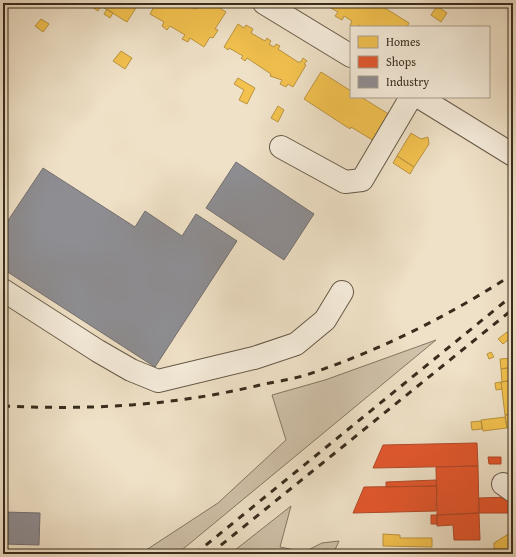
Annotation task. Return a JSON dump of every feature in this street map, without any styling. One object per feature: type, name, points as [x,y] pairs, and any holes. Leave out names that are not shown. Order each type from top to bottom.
[{"type":"street","points":[[264,3],[350,55]]},
{"type":"street","points":[[281,147],[345,182],[362,180],[410,98]]},
{"type":"street","points":[[421,98],[513,154]]},
{"type":"street","points":[[3,290],[98,351],[131,370],[158,381],[254,358],[296,344],[325,320],[342,292]]},
{"type":"shaded area","points":[[436,340],[177,554],[140,554],[218,503],[286,440],[272,395],[325,380]]},
{"type":"shaded area","points":[[291,506],[280,547],[304,552],[322,543],[339,541],[333,554],[230,554]]},
{"type":"building: Homes","points":[[95,3],[101,6],[98,11],[92,7]]},
{"type":"building: Homes","points":[[96,3],[139,3],[127,22]]},
{"type":"building: Homes","points":[[156,3],[187,3],[194,9],[206,5],[210,7],[212,3],[226,12],[215,29],[218,30],[213,38],[210,37],[204,47],[190,38],[188,42],[182,39],[185,35],[170,26],[167,30],[162,26],[164,22],[150,14]]},
{"type":"building: Homes","points":[[322,3],[377,3],[409,23],[408,26],[352,26],[350,25],[352,21],[344,16],[342,20],[335,16],[338,12]]},
{"type":"building: Homes","points":[[437,6],[447,13],[441,22],[431,15]]},
{"type":"building: Homes","points":[[107,9],[113,13],[110,18],[104,14]]},
{"type":"building: Homes","points":[[41,19],[49,24],[43,32],[35,26]]},
{"type":"building: Homes","points":[[238,24],[244,28],[246,25],[253,29],[251,33],[265,41],[267,38],[271,41],[269,44],[274,47],[276,44],[280,46],[278,49],[298,62],[301,62],[303,58],[307,61],[304,64],[306,65],[293,87],[288,84],[286,87],[280,84],[282,80],[270,76],[271,74],[247,58],[245,61],[241,58],[243,56],[229,48],[228,50],[224,47]]},
{"type":"building: Homes","points":[[121,51],[132,58],[125,69],[113,61]]},
{"type":"building: Homes","points":[[321,72],[350,90],[350,98],[363,98],[395,118],[379,144],[351,127],[350,129],[304,99]]},
{"type":"building: Homes","points":[[238,78],[255,88],[247,104],[239,100],[244,90],[234,84]]},
{"type":"building: Homes","points":[[278,106],[284,110],[278,122],[271,118]]},
{"type":"building: Homes","points":[[411,133],[421,139],[428,137],[429,144],[414,167],[397,156]]},
{"type":"building: Homes","points":[[397,156],[414,167],[410,174],[393,163]]},
{"type":"building: Homes","points":[[507,332],[512,337],[503,344],[498,339]]},
{"type":"building: Homes","points":[[491,352],[494,357],[489,359],[487,354]]},
{"type":"building: Homes","points":[[513,358],[513,367],[501,369],[500,359]]},
{"type":"building: Homes","points":[[513,367],[513,380],[502,382],[501,369]]},
{"type":"building: Homes","points":[[513,380],[513,414],[505,415],[501,382]]},
{"type":"building: Homes","points":[[501,382],[502,389],[496,390],[495,383]]},
{"type":"building: Homes","points":[[513,414],[513,427],[507,428],[505,415]]},
{"type":"building: Homes","points":[[505,417],[507,428],[483,431],[481,420]]},
{"type":"building: Homes","points":[[481,421],[482,429],[472,430],[471,422]]},
{"type":"building: Homes","points":[[510,533],[513,533],[513,549],[494,549],[494,543]]},
{"type":"building: Homes","points":[[383,534],[400,535],[400,538],[432,538],[432,547],[383,546]]},
{"type":"building: Homes","points":[[444,550],[460,550],[460,554],[444,554]]},
{"type":"building: Homes","points":[[398,551],[415,552],[415,554],[398,554]]},
{"type":"building: Shops","points":[[477,443],[478,466],[373,468],[383,445]]},
{"type":"building: Shops","points":[[488,457],[501,457],[501,464],[489,464]]},
{"type":"building: Shops","points":[[478,466],[479,513],[437,515],[436,467]]},
{"type":"building: Shops","points":[[436,480],[437,486],[386,487],[386,482]]},
{"type":"building: Shops","points":[[437,486],[436,511],[353,513],[364,487]]},
{"type":"building: Shops","points":[[513,497],[513,513],[479,513],[479,498]]},
{"type":"building: Shops","points":[[479,513],[480,540],[454,540],[453,525],[437,526],[437,515]]},
{"type":"building: Shops","points":[[431,515],[437,515],[437,524],[431,524]]},
{"type":"building: Industry","points":[[236,162],[314,214],[284,260],[206,208]]},
{"type":"building: Industry","points":[[43,168],[135,227],[145,211],[182,236],[196,214],[237,241],[155,367],[3,269],[3,228]]},
{"type":"building: Industry","points":[[3,512],[40,513],[39,545],[3,544]]},
{"type":"building: Industry","points":[[6,551],[40,552],[40,554],[6,554]]},
{"type":"railway","points":[[3,406],[99,407],[161,402],[224,393],[300,377],[387,344],[439,318],[513,274]]},
{"type":"railway","points":[[195,554],[513,295]]},
{"type":"railway","points":[[210,554],[513,309]]}]
